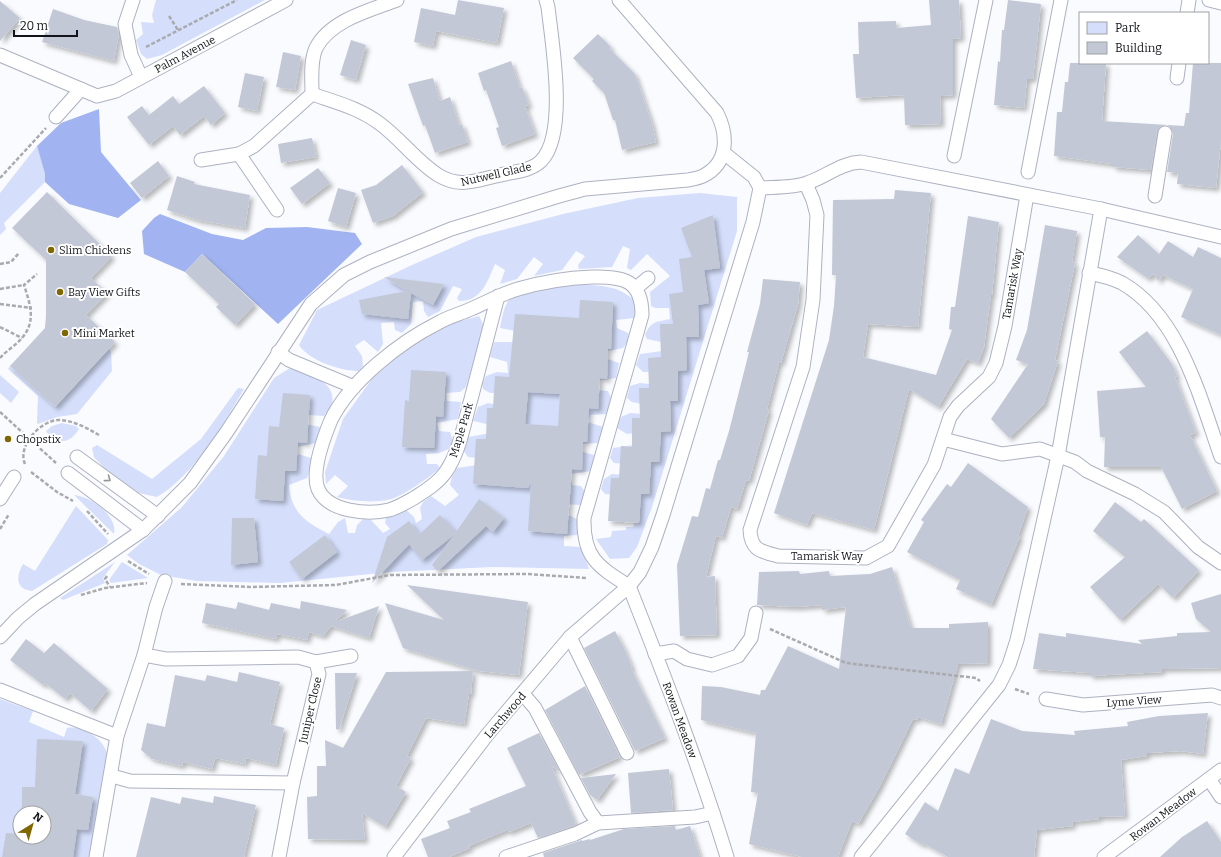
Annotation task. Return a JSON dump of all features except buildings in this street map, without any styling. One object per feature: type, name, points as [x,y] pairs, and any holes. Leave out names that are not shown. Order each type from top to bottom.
[{"type":"lane","points":[[133,0],[125,24],[131,54],[141,77]]},
{"type":"lane","name":"Palm Avenue","points":[[0,55],[98,96],[116,91],[286,0]]},
{"type":"lane","points":[[202,160],[239,154],[254,146],[312,94],[313,60],[316,48],[324,38],[336,27],[350,18],[397,0]]},
{"type":"lane","name":"Nutwell Glade","points":[[312,94],[353,108],[379,122],[418,159],[438,175],[455,183],[467,183],[531,168],[541,161],[550,148],[555,131],[557,96],[546,0]]},
{"type":"lane","points":[[0,637],[18,618],[35,604],[143,530],[190,483],[226,433],[311,304],[344,275],[370,262],[451,229],[559,196],[585,189],[688,180],[703,176],[714,168],[724,153],[725,136],[723,124],[717,113],[619,0]]},
{"type":"lane","points":[[954,156],[986,0]]},
{"type":"lane","points":[[1028,172],[1061,0]]},
{"type":"lane","points":[[1187,12],[1189,0]]},
{"type":"lane","points":[[1209,0],[1221,3]]},
{"type":"lane","points":[[1177,78],[1180,64]]},
{"type":"lane","points":[[56,117],[82,89]]},
{"type":"lane","points":[[1155,196],[1165,133]]},
{"type":"lane","points":[[724,153],[754,177],[760,188],[806,184],[840,166],[861,162],[1101,209],[1221,236]]},
{"type":"lane","points":[[239,154],[277,210]]},
{"type":"lane","name":"Tamarisk Way","points":[[806,184],[814,200],[817,215],[813,300],[803,367],[750,530],[750,539],[754,547],[778,556],[866,558],[880,552],[888,546],[934,466],[950,417],[958,406],[989,377],[996,363],[1005,326],[1027,195]]},
{"type":"lane","name":"Larchwood","points":[[394,857],[487,735],[570,637],[629,586],[646,560],[656,534],[753,222],[760,188]]},
{"type":"lane","points":[[862,857],[997,688],[1009,665],[1017,640],[1058,456],[1101,209]]},
{"type":"lane","points":[[1089,273],[1121,283],[1147,301],[1166,326],[1185,357],[1221,457]]},
{"type":"lane","name":"Maple Park","points":[[498,296],[462,434],[452,460],[436,483],[390,510],[367,512],[345,509],[327,500],[318,489],[316,475],[319,452],[332,419],[354,387],[400,345],[439,322],[498,296],[546,282],[574,278],[619,278],[636,288]]},
{"type":"lane","points":[[629,586],[594,560],[586,546],[584,518],[642,315],[642,300],[636,288],[648,278]]},
{"type":"lane","points":[[278,352],[289,360],[354,387]]},
{"type":"lane","points":[[943,438],[1002,454],[1040,449],[1075,462],[1087,471],[1135,494],[1164,512],[1198,547],[1221,563]]},
{"type":"lane","points":[[77,456],[158,516]]},
{"type":"lane","points":[[68,473],[143,530]]},
{"type":"lane","points":[[0,499],[14,477]]},
{"type":"lane","points":[[96,857],[112,776],[117,736],[144,655],[156,608],[166,581]]},
{"type":"lane","name":"Rowan Meadow","points":[[629,586],[713,813],[727,857]]},
{"type":"lane","points":[[655,654],[674,652],[687,659],[712,665],[738,656],[751,638],[756,613]]},
{"type":"lane","points":[[570,637],[627,753]]},
{"type":"lane","name":"Juniper Close","points":[[144,655],[166,659],[298,657],[316,662],[319,674],[293,784],[279,857]]},
{"type":"lane","points":[[316,662],[352,656]]},
{"type":"lane","points":[[0,690],[117,736]]},
{"type":"lane","points":[[523,694],[535,708],[590,812],[598,823]]},
{"type":"lane","name":"Lyme View","points":[[1046,699],[1083,705],[1212,695],[1221,698]]},
{"type":"lane","name":"Rowan Meadow","points":[[1104,857],[1221,770]]},
{"type":"lane","points":[[112,776],[130,782],[293,784]]},
{"type":"lane","points":[[1209,779],[1221,797]]},
{"type":"lane","points":[[506,857],[575,834],[598,823],[695,817],[713,813]]},
{"type":"path","points":[[131,54],[237,0]]},
{"type":"path","points":[[169,16],[178,30]]},
{"type":"path","points":[[0,178],[56,117]]},
{"type":"path","points":[[0,264],[11,262],[19,253]]},
{"type":"path","points":[[0,289],[24,285],[37,274]]},
{"type":"path","points":[[0,358],[22,338],[31,322],[32,308],[24,285]]},
{"type":"path","points":[[0,304],[32,308]]},
{"type":"path","points":[[0,328],[22,338]]},
{"type":"path","points":[[0,412],[68,473]]},
{"type":"path","points":[[76,598],[105,588],[166,581],[180,584],[250,587],[336,585],[390,576],[527,574],[591,578],[611,574]]},
{"type":"path","points":[[753,628],[771,629],[846,663],[976,678],[997,688],[1046,699]]},
{"type":"green space","points":[[156,0],[265,0],[162,55],[147,59],[141,54],[136,40],[143,34],[141,22],[154,23],[152,15]]},
{"type":"green space","points":[[37,146],[46,177],[45,182],[4,223],[6,229],[0,235],[0,193]]},
{"type":"green space","points":[[700,193],[737,197],[737,231],[652,507],[637,547],[629,558],[610,559],[596,539],[611,537],[612,531],[626,530],[626,527],[633,527],[634,523],[639,523],[640,509],[615,507],[616,495],[605,494],[601,489],[604,479],[612,474],[624,475],[625,464],[614,463],[610,458],[613,448],[634,445],[634,433],[627,434],[617,428],[621,417],[630,413],[642,414],[642,404],[632,402],[627,398],[630,386],[640,383],[650,384],[652,372],[643,372],[636,365],[640,354],[662,351],[661,342],[647,339],[645,335],[649,327],[654,323],[670,319],[669,308],[655,308],[651,306],[650,292],[670,276],[647,254],[631,270],[627,268],[630,249],[623,246],[612,267],[579,269],[578,265],[585,256],[576,251],[562,270],[534,276],[543,264],[534,257],[517,279],[500,284],[505,270],[495,264],[483,289],[473,298],[459,301],[457,298],[462,289],[453,286],[440,311],[428,317],[424,311],[423,301],[413,302],[411,324],[402,333],[395,330],[394,322],[381,323],[383,344],[378,352],[364,340],[355,346],[362,356],[363,366],[359,371],[352,371],[326,364],[310,356],[299,345],[317,310],[412,265],[476,237],[563,214],[638,198]]},
{"type":"green space","points":[[579,284],[617,289],[630,296],[636,302],[635,318],[616,320],[617,328],[628,333],[629,340],[623,348],[608,351],[607,359],[619,363],[616,378],[598,381],[597,390],[608,391],[611,398],[607,414],[590,415],[588,422],[603,427],[598,443],[581,444],[583,452],[594,455],[592,471],[571,474],[572,485],[581,486],[585,492],[581,505],[561,504],[560,515],[571,516],[580,521],[577,535],[564,536],[564,546],[581,547],[589,569],[492,567],[391,572],[280,583],[197,581],[161,575],[139,564],[127,555],[182,507],[224,456],[274,378],[290,368],[304,372],[318,379],[330,389],[332,395],[332,403],[324,416],[309,415],[306,424],[324,428],[320,442],[298,447],[298,454],[314,459],[307,478],[289,485],[290,494],[296,509],[306,520],[329,534],[338,522],[345,518],[348,533],[355,533],[357,525],[363,519],[371,520],[383,533],[390,529],[385,523],[386,516],[405,509],[414,517],[416,523],[422,519],[420,508],[423,502],[431,496],[445,506],[459,495],[450,485],[452,476],[457,468],[477,465],[478,458],[468,457],[463,450],[468,437],[491,433],[491,425],[473,421],[478,407],[488,403],[498,405],[497,393],[490,393],[483,389],[482,384],[486,376],[497,372],[508,373],[507,362],[490,357],[494,342],[516,342],[516,331],[500,328],[507,303],[512,297],[524,292]]},
{"type":"green space","points":[[479,316],[484,326],[466,387],[460,392],[446,393],[447,401],[461,402],[458,419],[437,423],[439,431],[450,432],[453,441],[449,449],[439,453],[426,454],[427,464],[437,464],[440,468],[414,487],[392,499],[368,501],[337,497],[348,486],[335,475],[326,484],[325,472],[343,419],[374,376],[412,345],[456,322]]},
{"type":"green space","points":[[109,349],[111,351],[112,371],[77,414],[57,417],[38,424],[38,396],[8,369],[10,366],[55,407]]},
{"type":"green space","points":[[0,375],[19,392],[11,403],[0,393]]},
{"type":"green space","points":[[238,388],[244,389],[206,449],[183,476],[157,497],[139,493],[107,471],[94,457],[92,448],[97,445],[152,479],[201,439]]},
{"type":"green space","points":[[62,423],[76,426],[79,429],[71,438],[58,441],[50,436],[46,431],[52,426]]},
{"type":"green space","points":[[74,495],[88,499],[102,508],[112,520],[114,534]]},
{"type":"green space","points":[[76,506],[108,540],[107,544],[32,591],[22,588],[18,581],[18,577],[23,564],[35,571]]},
{"type":"green space","points":[[115,562],[103,578],[105,583],[63,600],[60,598]]},
{"type":"green space","points":[[122,562],[148,578],[111,583],[109,580]]},
{"type":"green space","points":[[0,699],[33,711],[29,722],[64,737],[67,728],[85,731],[97,738],[105,748],[107,754],[90,857],[0,857]]},
{"type":"shaded area","points":[[99,109],[101,152],[141,200],[118,218],[69,204],[45,182],[45,174],[37,146],[61,123]]},
{"type":"shaded area","points":[[160,214],[212,234],[243,240],[266,228],[307,227],[355,233],[362,244],[278,324],[202,254],[185,272],[144,254],[142,231],[154,218]]},
{"type":"place","name":"Slim Chickens","points":[[51,250]]},
{"type":"place","name":"Bay View Gifts","points":[[60,292]]},
{"type":"place","name":"Mini Market","points":[[65,333]]},
{"type":"place","name":"Chopstix","points":[[8,439]]}]
